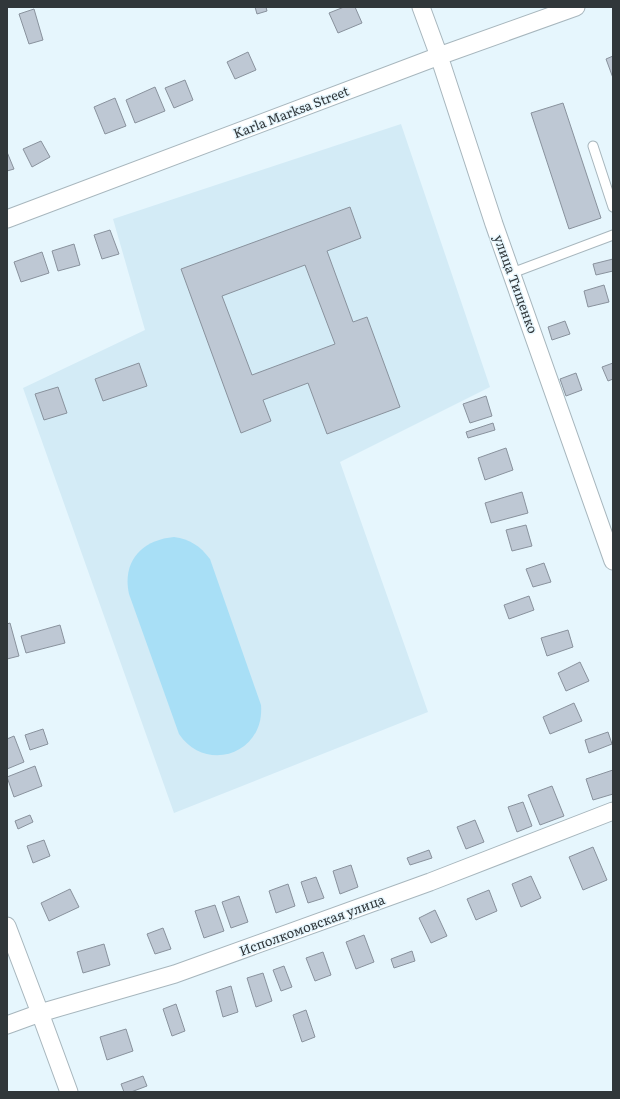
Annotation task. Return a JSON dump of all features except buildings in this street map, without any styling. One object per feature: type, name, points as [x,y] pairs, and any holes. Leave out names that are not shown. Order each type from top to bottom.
[{"type":"street","name":"улица Тищенко","points":[[421,7],[439,56],[494,224],[613,561]]},
{"type":"street","name":"Karla Marksa Street","points":[[7,219],[439,56],[576,7]]},
{"type":"street","name":"Исполкомовская улица","points":[[7,1025],[40,1013],[175,974],[430,882],[613,811]]},
{"type":"street","points":[[7,926],[69,1092]]},
{"type":"lane","points":[[593,146],[613,207]]},
{"type":"lane","points":[[512,273],[613,234]]},
{"type":"shaded area","points":[[401,124],[490,387],[340,462],[428,712],[174,813],[23,388],[145,330],[113,219]]},
{"type":"shaded area","points":[[174,537],[190,541],[202,550],[210,559],[261,705],[260,722],[254,736],[244,746],[232,753],[218,755],[204,753],[190,746],[179,734],[129,594],[128,572],[136,555],[143,548],[152,543],[162,539]]}]
